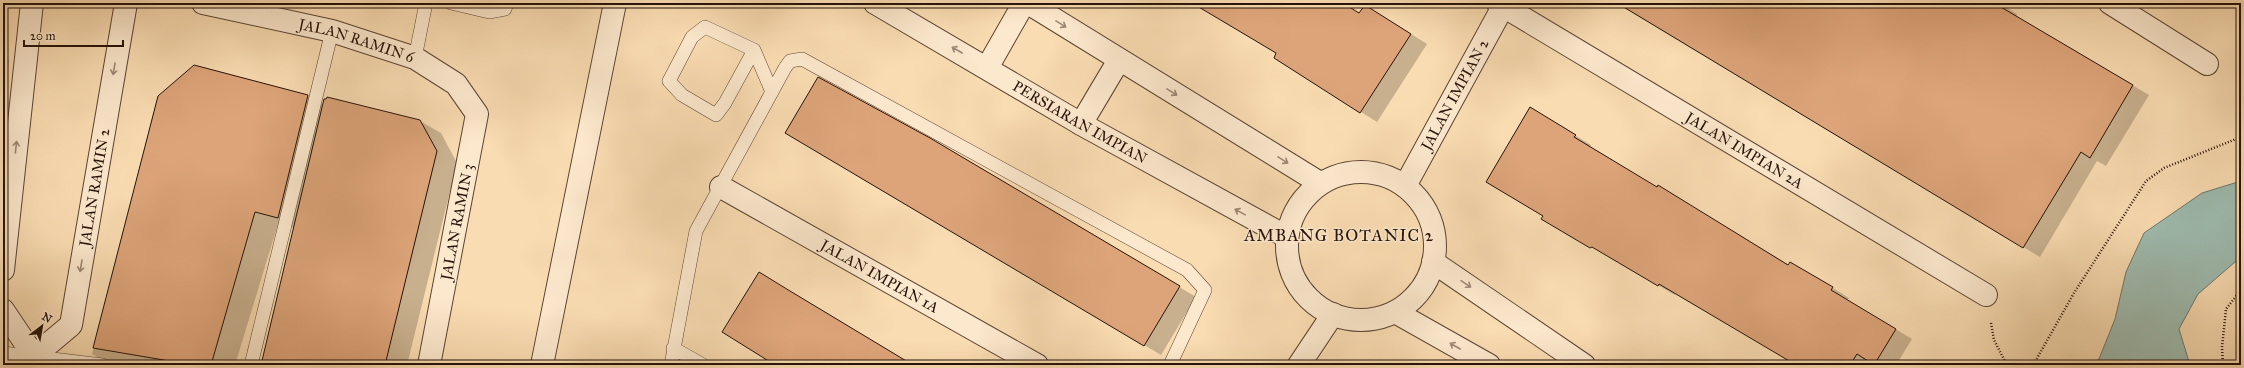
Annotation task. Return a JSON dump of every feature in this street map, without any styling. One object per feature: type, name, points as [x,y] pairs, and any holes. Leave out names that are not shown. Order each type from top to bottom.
[{"type":"street","points":[[3,270],[32,3]]},
{"type":"street","name":"JALAN RAMIN 2","points":[[33,361],[71,325],[126,3]]},
{"type":"street","name":"JALAN RAMIN 6","points":[[203,3],[332,31],[415,58],[456,84]]},
{"type":"street","points":[[542,365],[615,3]]},
{"type":"street","name":"PERSIARAN IMPIAN","points":[[875,3],[1081,124],[1287,237]]},
{"type":"street","points":[[987,68],[1024,3]]},
{"type":"street","points":[[1028,3],[1320,183]]},
{"type":"street","points":[[2110,3],[2208,64]]},
{"type":"street","name":"JALAN IMPIAN 2","points":[[1405,186],[1502,4]]},
{"type":"street","name":"JALAN IMPIAN 2A","points":[[1502,4],[1986,295]]},
{"type":"street","points":[[1081,124],[1119,60]]},
{"type":"street","name":"JALAN RAMIN 3","points":[[429,365],[477,114],[456,84]]},
{"type":"street","points":[[1360,172],[1372,173],[1389,178],[1405,186],[1420,201],[1430,220],[1435,241],[1433,262],[1426,282],[1412,299],[1395,312],[1375,319],[1354,320],[1332,314],[1316,305],[1302,291],[1292,275],[1287,256],[1287,237],[1298,206],[1320,183],[1336,176],[1360,172]]},
{"type":"street","name":"JALAN IMPIAN 1A","points":[[721,187],[1037,365]]},
{"type":"street","points":[[1433,262],[1584,365]]},
{"type":"street","points":[[3,310],[33,361]]},
{"type":"street","points":[[1395,312],[1489,365]]},
{"type":"street","points":[[1299,365],[1332,314]]},
{"type":"lane","points":[[415,58],[426,3]]},
{"type":"lane","points":[[451,3],[489,12],[505,9],[507,3]]},
{"type":"lane","points":[[754,50],[725,103],[716,115],[682,95],[669,81],[692,38],[705,28],[754,50],[772,92]]},
{"type":"lane","points":[[251,365],[332,31]]},
{"type":"lane","points":[[671,365],[696,231],[785,68],[790,61],[802,59],[1187,270],[1205,290],[1170,365]]},
{"type":"lane","points":[[673,348],[703,365]]},
{"type":"lane","points":[[3,353],[33,361],[102,365]]},
{"type":"path","points":[[2030,365],[2036,360],[2074,293],[2146,181],[2164,168],[2241,136]]},
{"type":"path","points":[[2223,365],[2222,346],[2226,309],[2241,290]]},
{"type":"path","points":[[1986,295],[1994,340],[2007,365]]},
{"type":"shaded area","points":[[2241,181],[2241,259],[2235,262],[2198,294],[2179,329],[2190,365],[2091,365],[2099,359],[2115,319],[2126,272],[2144,233],[2202,193]]},
{"type":"building","points":[[1192,3],[1343,3],[1359,13],[1365,5],[1411,34],[1360,113],[1274,58],[1276,53]]},
{"type":"building","points":[[1617,3],[1994,3],[2133,85],[2090,158],[2081,152],[2023,248]]},
{"type":"building","points":[[194,65],[308,95],[278,218],[255,212],[211,365],[193,365],[93,348],[158,96]]},
{"type":"building","points":[[818,77],[930,138],[1180,286],[1144,346],[785,133]]},
{"type":"building","points":[[327,97],[420,120],[437,151],[385,365],[261,365],[324,99]]},
{"type":"building","points":[[1530,107],[1576,135],[1574,137],[1657,187],[1658,185],[1788,265],[1790,262],[1833,287],[1831,290],[1896,329],[1874,365],[1857,354],[1850,365],[1796,365],[1659,284],[1658,286],[1592,247],[1590,248],[1541,219],[1543,216],[1486,182]]},
{"type":"building","points":[[759,272],[913,365],[775,365],[722,332]]},
{"type":"district","name":"AMBANG BOTANIC 2","points":[[1339,235]]}]
